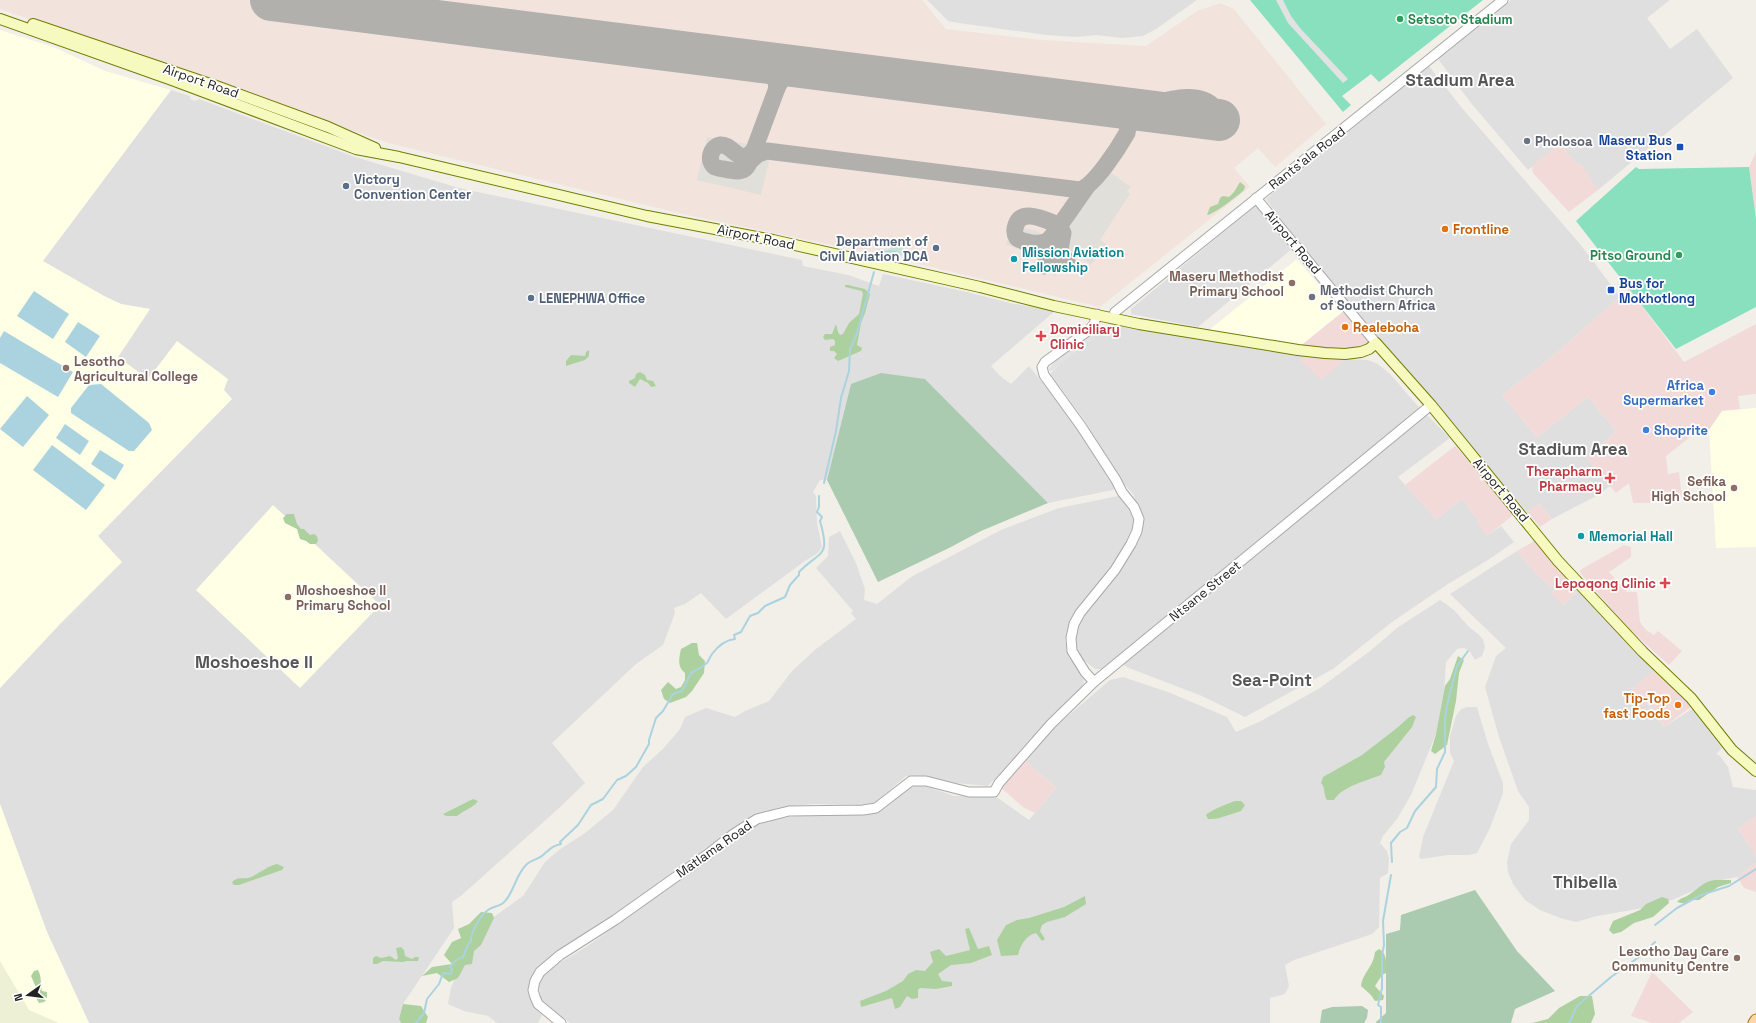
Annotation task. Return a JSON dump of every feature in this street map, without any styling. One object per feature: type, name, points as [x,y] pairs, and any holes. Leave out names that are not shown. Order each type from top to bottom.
[{"type":"main road","name":"Airport Road","points":[[0,13],[328,126],[356,141],[399,157]]},
{"type":"main road","name":"Airport Road","points":[[0,20],[164,78],[356,149],[399,157],[648,216],[773,240],[980,287],[1054,306],[1167,329],[1325,353],[1345,354],[1361,352],[1369,349],[1376,343],[1431,405],[1558,561],[1643,652],[1691,698],[1732,750],[1756,771]]},
{"type":"street","name":"Rants'ala Road","points":[[1112,318],[1115,312],[1503,0]]},
{"type":"street","name":"Airport Road","points":[[1256,198],[1376,343]]},
{"type":"street","points":[[1094,682],[1085,672],[1072,651],[1071,638],[1074,624],[1080,613],[1114,570],[1131,544],[1137,531],[1139,519],[1134,507],[1122,492],[1082,426],[1044,376],[1042,367],[1045,362],[1089,330],[1094,324],[1097,314]]},
{"type":"street","name":"Ntsane Street","points":[[994,792],[999,783],[1050,724],[1094,682],[1431,405]]},
{"type":"street","name":"Matlama Road","points":[[561,1023],[538,1004],[535,997],[533,990],[535,981],[540,972],[560,955],[615,920],[708,854],[732,835],[757,819],[789,811],[863,810],[876,808],[911,782],[926,781],[969,792],[994,792]]},
{"type":"shaded area","points":[[0,0],[922,0],[946,29],[1041,40],[1146,46],[1197,11],[1220,3],[1234,9],[1326,124],[1275,167],[1258,148],[1234,168],[1250,187],[1100,307],[889,257],[687,215],[388,143],[0,9]]},
{"type":"shaded area","points":[[927,0],[1197,0],[1156,29],[1143,36],[1122,38],[1096,35],[1077,37],[1046,35],[952,22],[948,21]]},
{"type":"shaded area","points":[[1276,0],[1283,0],[1291,16],[1300,28],[1348,79],[1343,83],[1288,23]]},
{"type":"shaded area","points":[[1511,0],[1670,0],[1647,18],[1670,49],[1697,29],[1733,78],[1598,190],[1580,163],[1577,165],[1560,143],[1528,170],[1471,103],[1438,59]]},
{"type":"shaded area","name":"Lesotho Agricultural College","points":[[0,30],[56,48],[105,71],[171,90],[43,261],[104,296],[121,304],[150,309],[118,357],[148,379],[177,341],[228,379],[224,390],[232,399],[98,536],[122,562],[60,624],[0,688]]},
{"type":"shaded area","points":[[1429,66],[1462,108],[1580,244],[1620,297],[1548,360],[1502,395],[1537,437],[1588,397],[1616,431],[1587,458],[1610,486],[1598,495],[1552,519],[1539,504],[1527,512],[1298,242],[1266,199]]},
{"type":"shaded area","points":[[171,90],[190,96],[190,99],[195,101],[199,99],[355,157],[459,188],[802,260],[803,266],[848,275],[879,286],[883,274],[1010,303],[1055,311],[991,366],[1000,376],[1011,384],[1029,366],[1073,421],[1116,486],[1113,490],[1048,503],[925,379],[851,384],[827,480],[820,480],[813,492],[816,496],[817,523],[822,547],[818,553],[726,619],[701,593],[685,604],[674,608],[675,613],[663,645],[636,664],[552,743],[585,783],[462,895],[452,902],[454,928],[403,1004],[399,1019],[401,1023],[89,1023],[47,932],[0,804],[0,688],[121,562],[98,536],[232,399],[177,342],[148,380],[118,357],[150,309],[121,304],[42,261]]},
{"type":"shaded area","points":[[707,137],[772,148],[761,195],[697,180]]},
{"type":"shaded area","points":[[1560,143],[1577,165],[1580,162],[1598,190],[1569,212],[1533,173],[1532,166]]},
{"type":"shaded area","points":[[1756,152],[1756,219],[1749,167]]},
{"type":"shaded area","points":[[1095,165],[1107,174],[1110,172],[1131,187],[1127,191],[1130,194],[1100,240],[1107,245],[1091,265],[1074,251],[1055,276],[1032,255],[1006,244],[1013,226],[1037,231],[1045,237]]},
{"type":"shaded area","points":[[1256,205],[1293,248],[1198,327],[1131,314],[1131,309]]},
{"type":"shaded area","points":[[900,238],[903,238],[904,245],[902,255],[889,256],[876,253],[877,250],[887,250],[891,248]]},
{"type":"shaded area","name":"Maseru Methodist Primary School","points":[[1297,259],[1342,312],[1299,347],[1209,330]]},
{"type":"shaded area","points":[[1629,289],[1684,362],[1756,324],[1756,394],[1738,396],[1740,409],[1722,411],[1709,430],[1699,430],[1666,456],[1668,474],[1679,472],[1682,498],[1650,500],[1650,503],[1633,503],[1629,483],[1616,493],[1587,458],[1616,431],[1588,397],[1537,437],[1502,395],[1548,360]]},
{"type":"shaded area","points":[[1344,311],[1370,341],[1358,349],[1336,351],[1299,347]]},
{"type":"shaded area","points":[[1112,323],[1182,336],[1225,341],[1307,355],[1301,361],[1346,359],[1368,360],[1378,364],[1391,375],[1416,404],[1450,438],[1398,477],[1436,519],[1462,499],[1479,521],[1487,536],[1501,526],[1514,542],[1392,622],[1333,669],[1245,717],[1202,696],[1129,668],[1114,660],[1102,669],[1095,669],[1082,659],[1076,645],[1075,632],[1080,621],[1115,577],[1136,544],[1141,529],[1140,511],[1133,494],[1123,483],[1083,418],[1050,374],[1065,359]]},
{"type":"shaded area","points":[[1097,326],[1103,331],[1052,371],[1048,370],[1056,360]]},
{"type":"shaded area","points":[[1307,355],[1346,359],[1321,380],[1301,361]]},
{"type":"shaded area","points":[[881,373],[925,379],[1048,503],[981,531],[878,582],[827,480],[851,384]]},
{"type":"shaded area","name":"Sefika High School","points":[[1756,408],[1756,547],[1716,548],[1709,430],[1722,411]]},
{"type":"shaded area","points":[[1455,446],[1516,513],[1487,536],[1477,523],[1479,521],[1462,499],[1436,519],[1405,485]]},
{"type":"shaded area","points":[[1118,496],[1124,498],[1135,519],[1134,529],[1122,553],[1071,618],[1065,640],[1068,656],[1083,674],[1084,681],[1082,687],[988,786],[945,782],[922,776],[906,776],[872,805],[815,804],[790,806],[764,813],[742,823],[540,967],[533,976],[530,984],[530,997],[533,1005],[542,1015],[538,1023],[497,1023],[488,1016],[464,1011],[448,1004],[451,988],[458,971],[488,921],[523,896],[545,862],[559,850],[585,833],[613,810],[643,767],[663,749],[680,729],[685,717],[706,708],[735,717],[769,701],[792,671],[816,649],[856,619],[851,613],[853,611],[816,568],[828,556],[829,537],[840,531],[856,563],[865,589],[864,600],[877,604],[911,577],[1001,530],[1059,508]]},
{"type":"shaded area","points":[[1539,504],[1552,519],[1540,527],[1527,512]]},
{"type":"shaded area","name":"Moshoeshoe II Primary School","points":[[273,505],[380,605],[300,688],[196,590]]},
{"type":"shaded area","points":[[1536,540],[1580,589],[1563,605],[1551,593],[1554,589],[1537,574],[1517,551]]},
{"type":"shaded area","points":[[1624,545],[1631,547],[1631,557],[1609,572],[1627,592],[1637,592],[1640,622],[1646,630],[1654,635],[1658,631],[1682,651],[1669,665],[1628,628],[1581,574],[1580,570]]},
{"type":"shaded area","points":[[1517,551],[1537,574],[1554,589],[1563,605],[1580,589],[1631,648],[1655,670],[1626,694],[1636,710],[1647,703],[1664,727],[1692,709],[1722,748],[1716,754],[1719,755],[1728,767],[1733,787],[1756,790],[1756,816],[1738,829],[1756,856],[1756,863],[1737,877],[1716,881],[1672,900],[1576,922],[1560,918],[1540,910],[1525,900],[1513,884],[1508,872],[1507,862],[1511,844],[1529,820],[1529,807],[1518,791],[1499,737],[1485,687],[1496,656],[1506,648],[1450,594]]},
{"type":"shaded area","points":[[1440,600],[1454,610],[1469,627],[1483,639],[1485,647],[1482,656],[1475,660],[1469,650],[1463,648],[1457,649],[1446,662],[1444,691],[1436,734],[1411,795],[1397,819],[1383,836],[1380,843],[1387,851],[1389,858],[1388,873],[1380,878],[1379,927],[1372,934],[1294,960],[1285,965],[1289,986],[1285,994],[1270,998],[1270,1023],[570,1023],[541,1000],[539,980],[545,972],[589,945],[742,831],[764,822],[780,818],[806,815],[862,815],[876,813],[895,800],[904,789],[912,784],[919,784],[954,796],[995,796],[1029,820],[1056,788],[1023,759],[1042,738],[1110,680],[1123,677],[1168,692],[1227,717],[1236,732],[1261,721],[1320,688],[1370,651],[1397,628]]},
{"type":"shaded area","points":[[1655,670],[1673,686],[1691,707],[1664,727],[1648,703],[1636,710],[1626,694]]},
{"type":"shaded area","points":[[1467,707],[1477,707],[1488,744],[1503,783],[1503,793],[1490,828],[1477,853],[1421,859],[1419,857],[1423,837],[1454,761],[1450,753],[1450,736],[1456,716],[1461,709]]},
{"type":"shaded area","points":[[1023,759],[1056,788],[1035,813],[1023,807],[999,786]]},
{"type":"shaded area","points":[[0,804],[47,932],[89,1023],[0,1023]]},
{"type":"shaded area","points":[[1756,816],[1756,856],[1738,829]]},
{"type":"shaded area","points":[[1756,863],[1756,892],[1744,888],[1737,877]]},
{"type":"shaded area","points":[[1475,890],[1517,951],[1555,991],[1515,1009],[1511,1023],[1376,1023],[1386,1013],[1386,934],[1400,930],[1401,915]]},
{"type":"shaded area","points":[[0,961],[29,1010],[59,1023],[0,1023]]},
{"type":"shaded area","points":[[1652,972],[1693,1012],[1679,1023],[1652,1023],[1631,1016]]},
{"type":"shaded area","points":[[1362,1006],[1368,1010],[1367,1018],[1364,1023],[1320,1023],[1322,1010],[1332,1007]]},
{"type":"green space","points":[[1250,0],[1483,0],[1379,82],[1371,74],[1342,96],[1351,105],[1343,112]]},
{"type":"green space","name":"Pitso Ground","points":[[1636,167],[1639,169],[1749,167],[1756,219],[1756,307],[1676,349],[1576,221]]},
{"type":"green space","points":[[1240,182],[1245,186],[1244,190],[1232,200],[1207,215],[1210,207],[1218,204],[1220,198],[1223,196],[1229,197]]},
{"type":"green space","points":[[845,285],[865,289],[870,294],[861,323],[857,345],[862,348],[861,351],[838,361],[834,358],[837,354],[834,351],[830,351],[830,347],[835,345],[835,341],[833,339],[825,340],[823,337],[825,334],[832,334],[836,324],[840,335],[843,334],[849,323],[859,314],[863,294],[862,291],[845,287]]},
{"type":"green space","points":[[589,350],[589,356],[585,360],[566,366],[566,361],[571,355],[585,356],[586,352]]},
{"type":"green space","points":[[640,372],[645,375],[647,380],[653,381],[656,386],[651,387],[648,383],[640,379],[635,387],[629,383],[629,381],[635,378],[636,374]]},
{"type":"green space","points":[[287,514],[294,514],[297,524],[301,529],[304,529],[310,535],[314,534],[317,536],[318,541],[316,544],[310,544],[300,539],[297,529],[285,523],[283,518]]},
{"type":"green space","points":[[692,643],[697,643],[699,655],[705,661],[704,673],[686,697],[670,703],[664,699],[661,690],[668,682],[676,689],[681,687],[685,680],[685,673],[682,671],[679,659],[681,649]]},
{"type":"green space","points":[[1458,656],[1464,660],[1459,673],[1456,701],[1447,745],[1435,754],[1431,751],[1436,734],[1445,686],[1450,679]]},
{"type":"green space","points":[[1413,715],[1416,717],[1412,727],[1384,762],[1385,767],[1381,775],[1342,791],[1334,800],[1327,800],[1321,783],[1323,777],[1362,755]]},
{"type":"green space","points":[[473,799],[478,801],[457,816],[446,816],[443,814]]},
{"type":"green space","points":[[1235,801],[1241,801],[1245,805],[1241,811],[1220,818],[1208,819],[1206,815],[1208,813]]},
{"type":"green space","points":[[277,864],[284,867],[282,870],[239,885],[234,885],[232,883],[240,878],[251,877]]},
{"type":"green space","points":[[1715,880],[1731,880],[1731,883],[1718,887],[1699,900],[1689,900],[1686,904],[1677,902],[1705,883]]},
{"type":"green space","points":[[1085,896],[1086,904],[1065,917],[1042,925],[1040,931],[1045,939],[1042,941],[1036,933],[1032,934],[1024,941],[1018,955],[1001,956],[997,940],[1006,925],[1017,920],[1029,918],[1064,907]]},
{"type":"green space","points":[[1662,897],[1668,899],[1669,903],[1653,917],[1634,923],[1621,932],[1613,934],[1609,930],[1613,921],[1640,910],[1646,904]]},
{"type":"green space","points":[[481,912],[492,913],[494,918],[481,945],[474,951],[472,964],[465,965],[458,978],[449,982],[437,973],[422,976],[432,967],[452,964],[444,955],[452,942],[461,938],[458,929],[469,924]]},
{"type":"green space","points":[[969,928],[978,949],[989,946],[992,955],[971,963],[951,965],[938,974],[942,981],[952,982],[952,986],[936,989],[920,988],[918,990],[918,998],[912,999],[907,996],[900,1007],[895,1009],[892,998],[861,1007],[860,1001],[886,991],[903,981],[908,974],[916,970],[925,971],[933,962],[930,952],[939,949],[946,956],[970,950],[965,929]]},
{"type":"green space","points":[[401,947],[404,950],[405,956],[412,959],[419,957],[418,961],[383,961],[373,964],[373,958],[376,956],[381,958],[390,956],[396,960],[398,958],[396,948]]},
{"type":"green space","points":[[1379,949],[1385,956],[1386,973],[1382,975],[1375,986],[1384,996],[1383,1000],[1375,1001],[1361,986],[1375,952]]},
{"type":"green space","points":[[38,970],[42,991],[47,992],[47,999],[44,1002],[39,1003],[36,998],[38,992],[31,976],[34,971]]},
{"type":"green space","points":[[1580,996],[1592,996],[1595,1014],[1591,1023],[1532,1023],[1548,1019],[1559,1008]]},
{"type":"green space","points":[[403,1004],[421,1006],[428,1017],[426,1023],[401,1023],[399,1019]]},
{"type":"water","points":[[34,291],[69,314],[53,339],[17,316]]},
{"type":"water","points":[[78,322],[100,336],[86,357],[65,342]]},
{"type":"water","points":[[4,331],[73,372],[58,397],[0,363],[0,338]]},
{"type":"water","points":[[101,384],[149,423],[152,430],[134,451],[129,451],[71,413],[71,408],[89,385]]},
{"type":"water","points":[[27,396],[49,415],[23,447],[0,429]]},
{"type":"water","points":[[65,424],[89,441],[80,455],[56,438]]},
{"type":"water","points":[[52,445],[105,485],[86,510],[33,470]]},
{"type":"water","points":[[100,450],[124,465],[115,480],[91,464]]},
{"type":"waterway","points":[[877,256],[878,252],[896,252]]},
{"type":"waterway","points":[[824,483],[836,431],[841,398],[849,371],[850,349],[856,336],[874,272]]},
{"type":"waterway","points":[[416,1023],[424,1013],[427,999],[439,984],[443,973],[451,974],[451,965],[456,960],[463,957],[471,941],[474,929],[485,912],[490,908],[502,904],[512,891],[523,868],[549,849],[561,844],[560,842],[578,825],[591,805],[603,799],[617,780],[626,776],[636,767],[649,744],[656,718],[663,711],[673,694],[682,691],[691,673],[707,663],[712,654],[722,644],[735,639],[734,635],[741,632],[750,616],[758,613],[765,606],[785,597],[790,585],[799,575],[799,572],[822,552],[824,548],[823,533],[820,521],[822,517],[817,512],[819,507],[819,496]]},
{"type":"waterway","points":[[1392,862],[1391,843],[1400,832],[1407,828],[1415,811],[1436,787],[1437,769],[1445,752],[1445,718],[1447,705],[1457,666],[1468,651]]},
{"type":"waterway","points":[[1655,925],[1677,908],[1701,895],[1729,886],[1756,869]]},
{"type":"waterway","points":[[1381,1023],[1381,1007],[1378,1005],[1382,988],[1382,955],[1384,945],[1383,921],[1391,875]]},
{"type":"waterway","points":[[1569,1023],[1577,1006],[1611,977],[1639,957],[1655,942]]},
{"type":"taxiway","points":[[762,62],[775,76],[777,88]]},
{"type":"taxiway","points":[[754,150],[745,169],[737,171],[715,167],[710,158],[714,149],[720,145],[729,147],[740,156],[744,157],[749,155],[754,150],[780,83],[788,73],[805,67]]},
{"type":"taxiway","points":[[1135,110],[1169,100],[1196,98],[1210,103],[1214,108],[1215,114],[1213,122],[1201,127],[1180,115]]},
{"type":"taxiway","points":[[750,161],[758,154],[767,151],[1080,190],[1093,181],[1113,156],[1127,133],[1128,128],[1124,117],[1113,107]]},
{"type":"taxiway","points":[[1061,243],[1063,233],[1059,225],[1042,218],[1029,216],[1024,217],[1019,220],[1016,225],[1015,233],[1017,238],[1020,240],[1036,243],[1047,241],[1050,238],[1054,233],[1060,225],[1086,188]]},
{"type":"taxiway","points":[[1044,266],[1061,243],[1060,253],[1067,261]]},
{"type":"runway","points":[[271,0],[1219,120]]},
{"type":"place","name":"Setsoto Stadium","points":[[1400,19]]},
{"type":"place","name":"Pholosoa","points":[[1527,141]]},
{"type":"place","name":"Maseru Bus Station","points":[[1680,147]]},
{"type":"place","name":"Victory Convention Center","points":[[346,186]]},
{"type":"place","name":"Frontline","points":[[1445,229]]},
{"type":"place","name":"Department of Civil Aviation DCA","points":[[936,248]]},
{"type":"place","name":"Pitso Ground","points":[[1679,255]]},
{"type":"place","name":"Mission Aviation Fellowship","points":[[1014,259]]},
{"type":"place","name":"Maseru Methodist Primary School","points":[[1292,283]]},
{"type":"place","name":"Bus for Mokhotlong","points":[[1611,290]]},
{"type":"place","name":"Methodist Church of Southern Africa","points":[[1312,297]]},
{"type":"place","name":"LENEPHWA Office","points":[[531,298]]},
{"type":"place","name":"Realeboha","points":[[1345,327]]},
{"type":"place","name":"Domiciliary Clinic","points":[[1041,336]]},
{"type":"place","name":"Lesotho Agricultural College","points":[[66,368]]},
{"type":"place","name":"Africa Supermarket","points":[[1712,392]]},
{"type":"place","name":"Shoprite","points":[[1646,430]]},
{"type":"place","name":"Therapharm Pharmacy","points":[[1610,478]]},
{"type":"place","name":"Sefika High School","points":[[1734,488]]},
{"type":"place","name":"Memorial Hall","points":[[1581,536]]},
{"type":"place","name":"Lepoqong Clinic","points":[[1665,583]]},
{"type":"place","name":"Moshoeshoe II Primary School","points":[[288,597]]},
{"type":"place","name":"Tip-Top fast Foods","points":[[1678,705]]},
{"type":"place","name":"Lesotho Day Care Community Centre","points":[[1737,958]]},
{"type":"district","name":"Stadium Area","points":[[1460,80]]},
{"type":"district","name":"Stadium Area","points":[[1573,449]]},
{"type":"district","name":"Moshoeshoe II","points":[[254,662]]},
{"type":"district","name":"Sea-Point","points":[[1272,680]]},
{"type":"district","name":"Thibella","points":[[1585,882]]}]
